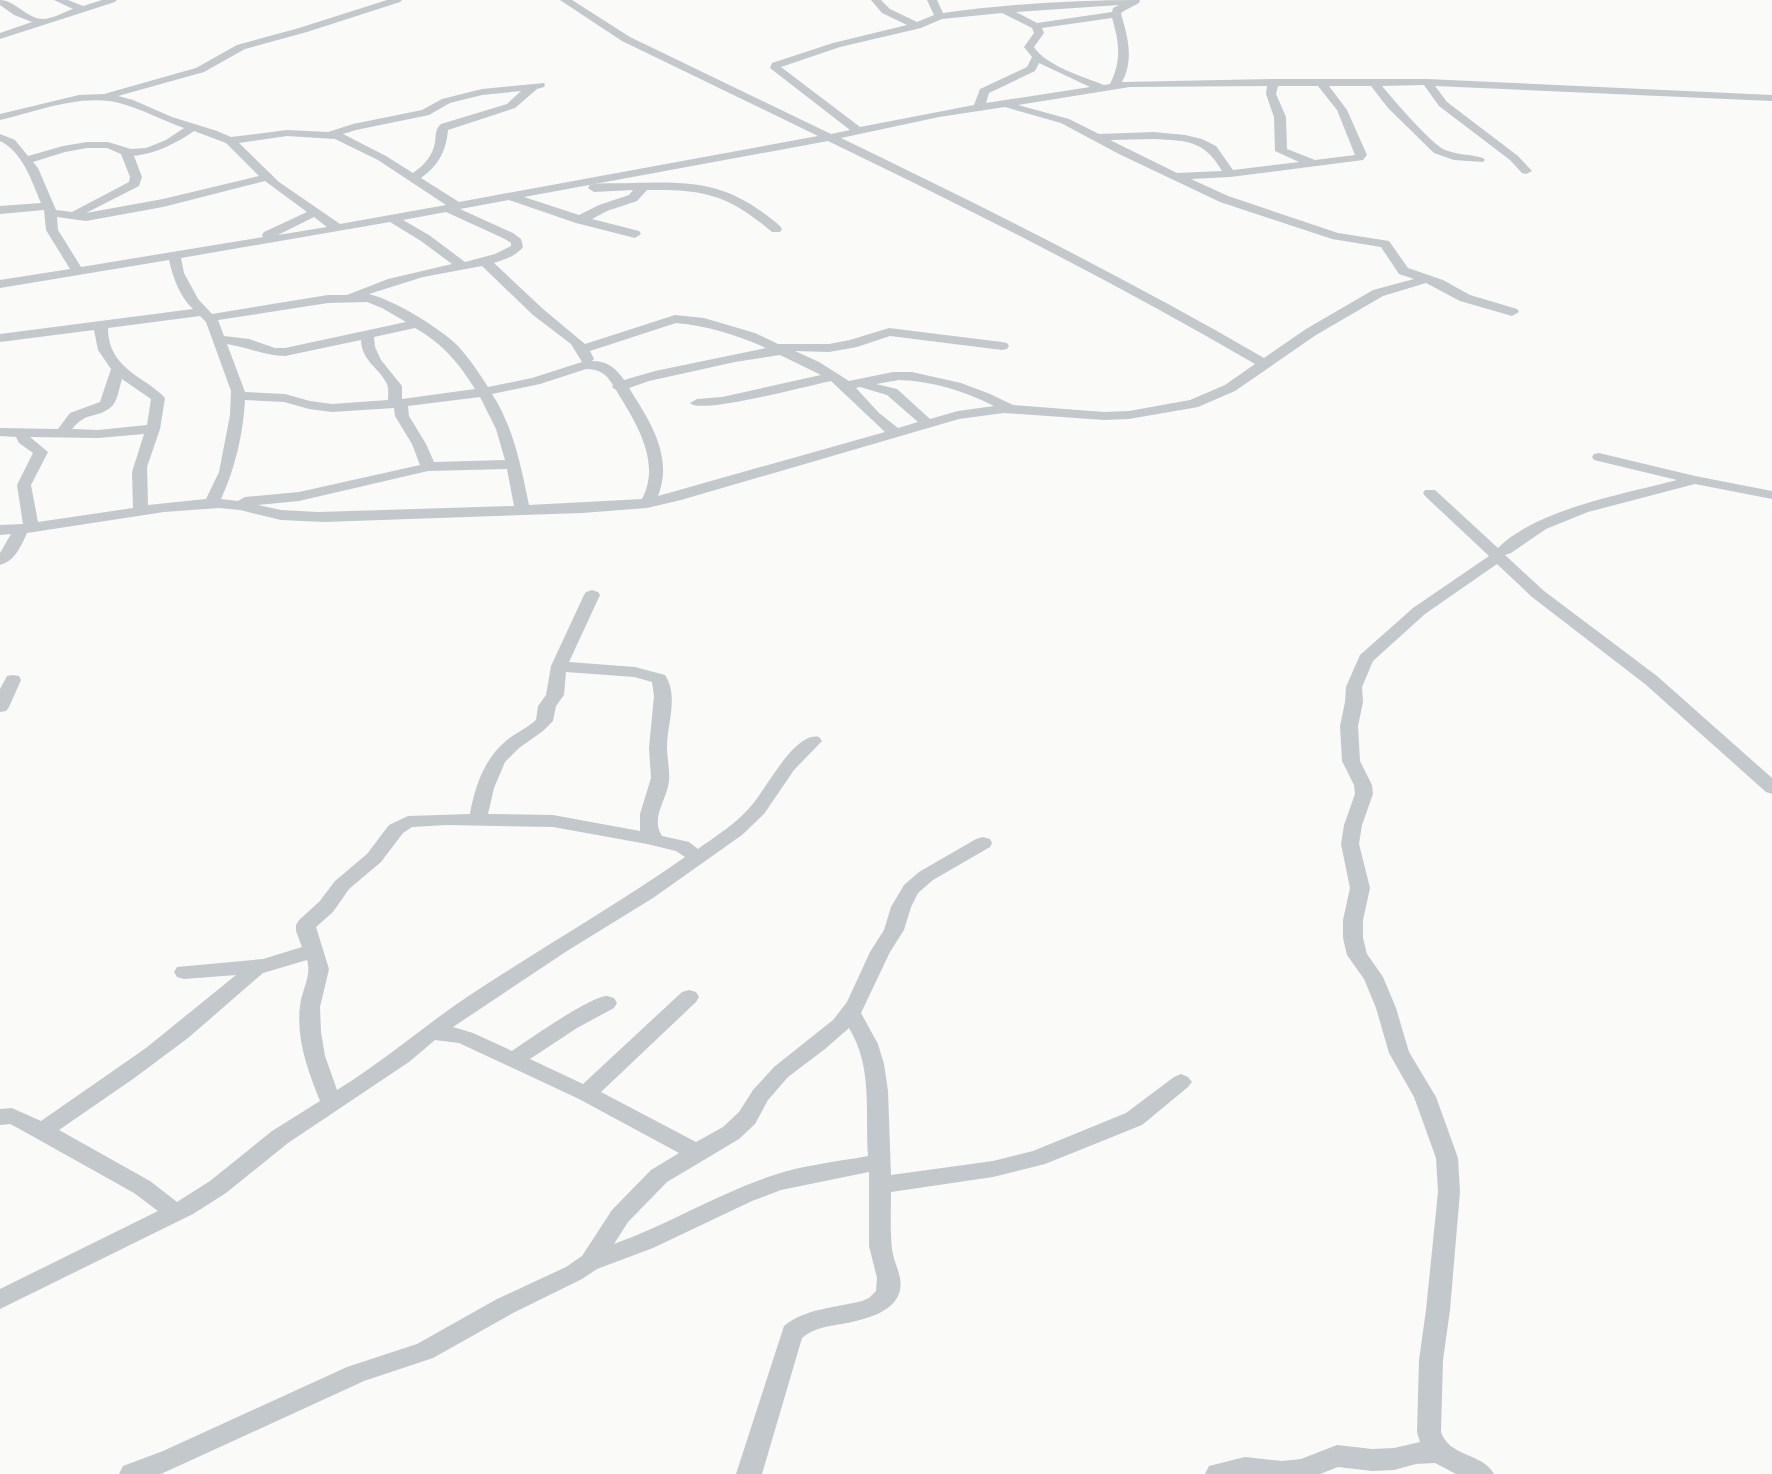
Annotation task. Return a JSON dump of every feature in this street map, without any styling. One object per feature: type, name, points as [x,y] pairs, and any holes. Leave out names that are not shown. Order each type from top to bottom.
[{"type":"street","points":[[59,0],[81,9]]},
{"type":"street","points":[[0,36],[112,0]]},
{"type":"street","points":[[362,0],[394,1]]},
{"type":"street","points":[[566,0],[626,39],[1005,222],[1195,323],[1265,364]]},
{"type":"street","points":[[876,0],[886,11],[918,26]]},
{"type":"street","points":[[932,0],[940,16]]},
{"type":"street","points":[[979,11],[982,0]]},
{"type":"street","points":[[0,1],[18,13],[40,22]]},
{"type":"street","points":[[106,97],[200,70],[241,46],[303,30],[394,1]]},
{"type":"street","points":[[858,131],[838,114],[781,73],[775,68],[776,65],[838,45],[918,26],[940,16],[1004,10],[1038,3],[1131,1]]},
{"type":"street","points":[[1114,86],[1124,67],[1122,37],[1116,14],[1117,10],[1131,1]]},
{"type":"street","points":[[1038,3],[1061,22]]},
{"type":"street","points":[[1004,10],[1036,26],[1116,14]]},
{"type":"street","points":[[1036,26],[1039,33],[1029,47],[1030,52],[1102,88]]},
{"type":"street","points":[[979,108],[984,91],[1031,69],[1038,57]]},
{"type":"street","points":[[1372,81],[1392,106],[1438,151],[1454,157],[1479,160]]},
{"type":"street","points":[[1273,82],[1271,94],[1280,117],[1281,151],[1315,164]]},
{"type":"street","points":[[1174,176],[1230,174],[1355,160],[1361,155],[1342,110],[1321,82]]},
{"type":"street","points":[[1427,82],[1443,104],[1514,158],[1526,172]]},
{"type":"street","points":[[0,284],[337,228],[979,108],[1114,86],[1160,83],[1427,82],[1772,98]]},
{"type":"street","points":[[330,135],[361,125],[425,113],[440,103],[473,94],[504,88],[537,86],[519,97],[518,101],[511,106],[445,126],[442,129],[440,152],[421,173],[413,178]]},
{"type":"street","points":[[0,116],[79,98],[106,97],[130,102],[168,119],[212,133],[230,141],[275,184],[337,228]]},
{"type":"street","points":[[1002,104],[1065,121],[1095,138],[1224,199],[1336,236],[1385,244],[1403,271],[1427,279],[1465,298],[1512,312]]},
{"type":"street","points":[[26,160],[75,146],[108,145],[138,153],[158,148],[192,127]]},
{"type":"street","points":[[230,141],[287,133],[337,136],[382,158],[452,207],[517,242],[517,247],[506,254],[384,285],[350,297]]},
{"type":"street","points":[[0,137],[11,142],[32,168],[49,210],[52,230],[76,270]]},
{"type":"street","points":[[1095,138],[1154,137],[1201,143],[1216,153],[1230,174]]},
{"type":"street","points":[[73,217],[93,204],[135,184],[136,177],[126,151]]},
{"type":"street","points":[[693,162],[711,190]]},
{"type":"street","points":[[0,210],[49,210],[73,217],[86,217],[136,208],[268,177]]},
{"type":"street","points":[[580,220],[603,208],[633,198],[643,187]]},
{"type":"street","points":[[553,188],[696,187],[711,190],[742,202],[760,214],[776,229]]},
{"type":"street","points":[[509,196],[580,220],[635,234]]},
{"type":"street","points":[[252,243],[316,212]]},
{"type":"street","points":[[391,218],[425,238],[462,265]]},
{"type":"street","points":[[174,255],[178,273],[192,301],[206,315],[219,339],[232,371],[238,396],[237,415],[226,472],[211,504]]},
{"type":"street","points":[[484,261],[547,320],[569,335],[582,349],[589,364]]},
{"type":"street","points":[[235,504],[285,515],[324,518],[522,510],[647,502],[676,497],[958,415],[1012,410],[1104,416],[1149,412],[1194,404],[1230,388],[1311,332],[1378,293],[1427,279]]},
{"type":"street","points":[[1,340],[101,325],[206,315],[328,299],[369,298],[387,305],[418,323],[439,336],[454,350],[484,392],[503,428],[513,464],[522,510]]},
{"type":"street","points":[[582,349],[640,332],[675,319],[686,319],[750,336],[852,385],[892,392],[928,424]]},
{"type":"street","points":[[219,339],[249,343],[274,352],[285,352],[418,323]]},
{"type":"street","points":[[101,325],[102,339],[108,355],[118,369],[123,375],[158,398],[158,408],[153,429],[140,465],[140,510]]},
{"type":"street","points":[[619,387],[643,378],[728,358],[779,349],[829,348],[852,344],[889,332],[1002,346]]},
{"type":"street","points":[[366,335],[368,347],[375,362],[386,372],[395,386],[397,404],[419,444],[428,467]]},
{"type":"street","points":[[238,396],[284,398],[309,405],[332,408],[397,404],[484,392],[535,381],[589,364],[600,365],[613,374],[619,387],[646,427],[656,464],[652,494],[647,502]]},
{"type":"street","points":[[61,434],[75,416],[105,405],[109,400],[118,369]]},
{"type":"street","points":[[697,404],[722,401],[833,376]]},
{"type":"street","points":[[852,385],[898,376],[930,379],[987,397],[1012,410]]},
{"type":"street","points":[[852,385],[874,416],[896,434]]},
{"type":"street","points":[[0,432],[121,433],[153,429]]},
{"type":"street","points":[[0,560],[10,554],[27,528],[24,485],[41,452],[24,440],[22,433]]},
{"type":"street","points":[[1599,457],[1695,480],[1772,494]]},
{"type":"street","points":[[0,530],[70,523],[140,510],[211,504],[235,504],[299,496],[428,467],[513,464]]},
{"type":"street","points":[[1480,1474],[1446,1457],[1433,1445],[1429,1432],[1428,1408],[1431,1360],[1438,1310],[1449,1192],[1447,1158],[1425,1097],[1412,1072],[1399,1053],[1386,1008],[1373,977],[1357,955],[1353,938],[1353,920],[1360,888],[1350,844],[1353,825],[1364,794],[1363,785],[1351,761],[1349,726],[1354,702],[1354,687],[1366,660],[1419,611],[1541,526],[1583,509],[1695,480]]},
{"type":"street","points":[[1430,493],[1502,554],[1538,594],[1651,680],[1772,788]]},
{"type":"street","points":[[478,819],[482,797],[495,762],[502,753],[544,721],[547,706],[555,695],[559,666],[592,595]]},
{"type":"street","points":[[559,666],[635,672],[659,679],[662,686],[663,702],[658,747],[659,787],[649,812],[648,827],[654,839]]},
{"type":"street","points":[[0,707],[13,680]]},
{"type":"street","points":[[0,1300],[174,1213],[218,1186],[280,1137],[402,1057],[430,1032],[560,946],[646,894],[735,831],[758,810],[788,766],[813,741]]},
{"type":"street","points":[[332,1103],[314,1056],[310,1032],[310,1007],[319,970],[306,931],[306,925],[326,907],[342,885],[374,858],[396,829],[403,824],[415,821],[478,819],[518,822],[552,821],[654,839],[660,843],[682,846],[698,858]]},
{"type":"street","points":[[132,1474],[172,1459],[356,1374],[425,1351],[504,1306],[574,1274],[590,1262],[600,1251],[607,1236],[626,1211],[659,1176],[696,1152],[731,1133],[747,1118],[755,1107],[760,1095],[781,1072],[840,1025],[856,1005],[880,952],[894,930],[901,907],[911,889],[926,876],[983,843]]},
{"type":"street","points":[[184,972],[258,966],[313,950]]},
{"type":"street","points":[[42,1131],[131,1070],[196,1020],[258,966]]},
{"type":"street","points":[[586,1094],[689,997]]},
{"type":"street","points":[[513,1060],[570,1023],[607,1003]]},
{"type":"street","points":[[749,1474],[789,1339],[796,1328],[809,1321],[862,1310],[880,1302],[885,1297],[889,1278],[880,1257],[875,1066],[869,1042],[850,1013]]},
{"type":"street","points":[[430,1032],[452,1034],[466,1038],[586,1094],[696,1152]]},
{"type":"street","points":[[590,1262],[645,1242],[744,1195],[778,1182],[879,1174],[993,1169],[1037,1158],[1134,1119],[1182,1082]]},
{"type":"street","points":[[0,1117],[12,1116],[42,1131],[142,1187],[174,1213]]},
{"type":"street","points":[[1218,1474],[1245,1468],[1282,1472],[1302,1470],[1338,1456],[1372,1460],[1394,1459],[1416,1453],[1441,1452]]}]
